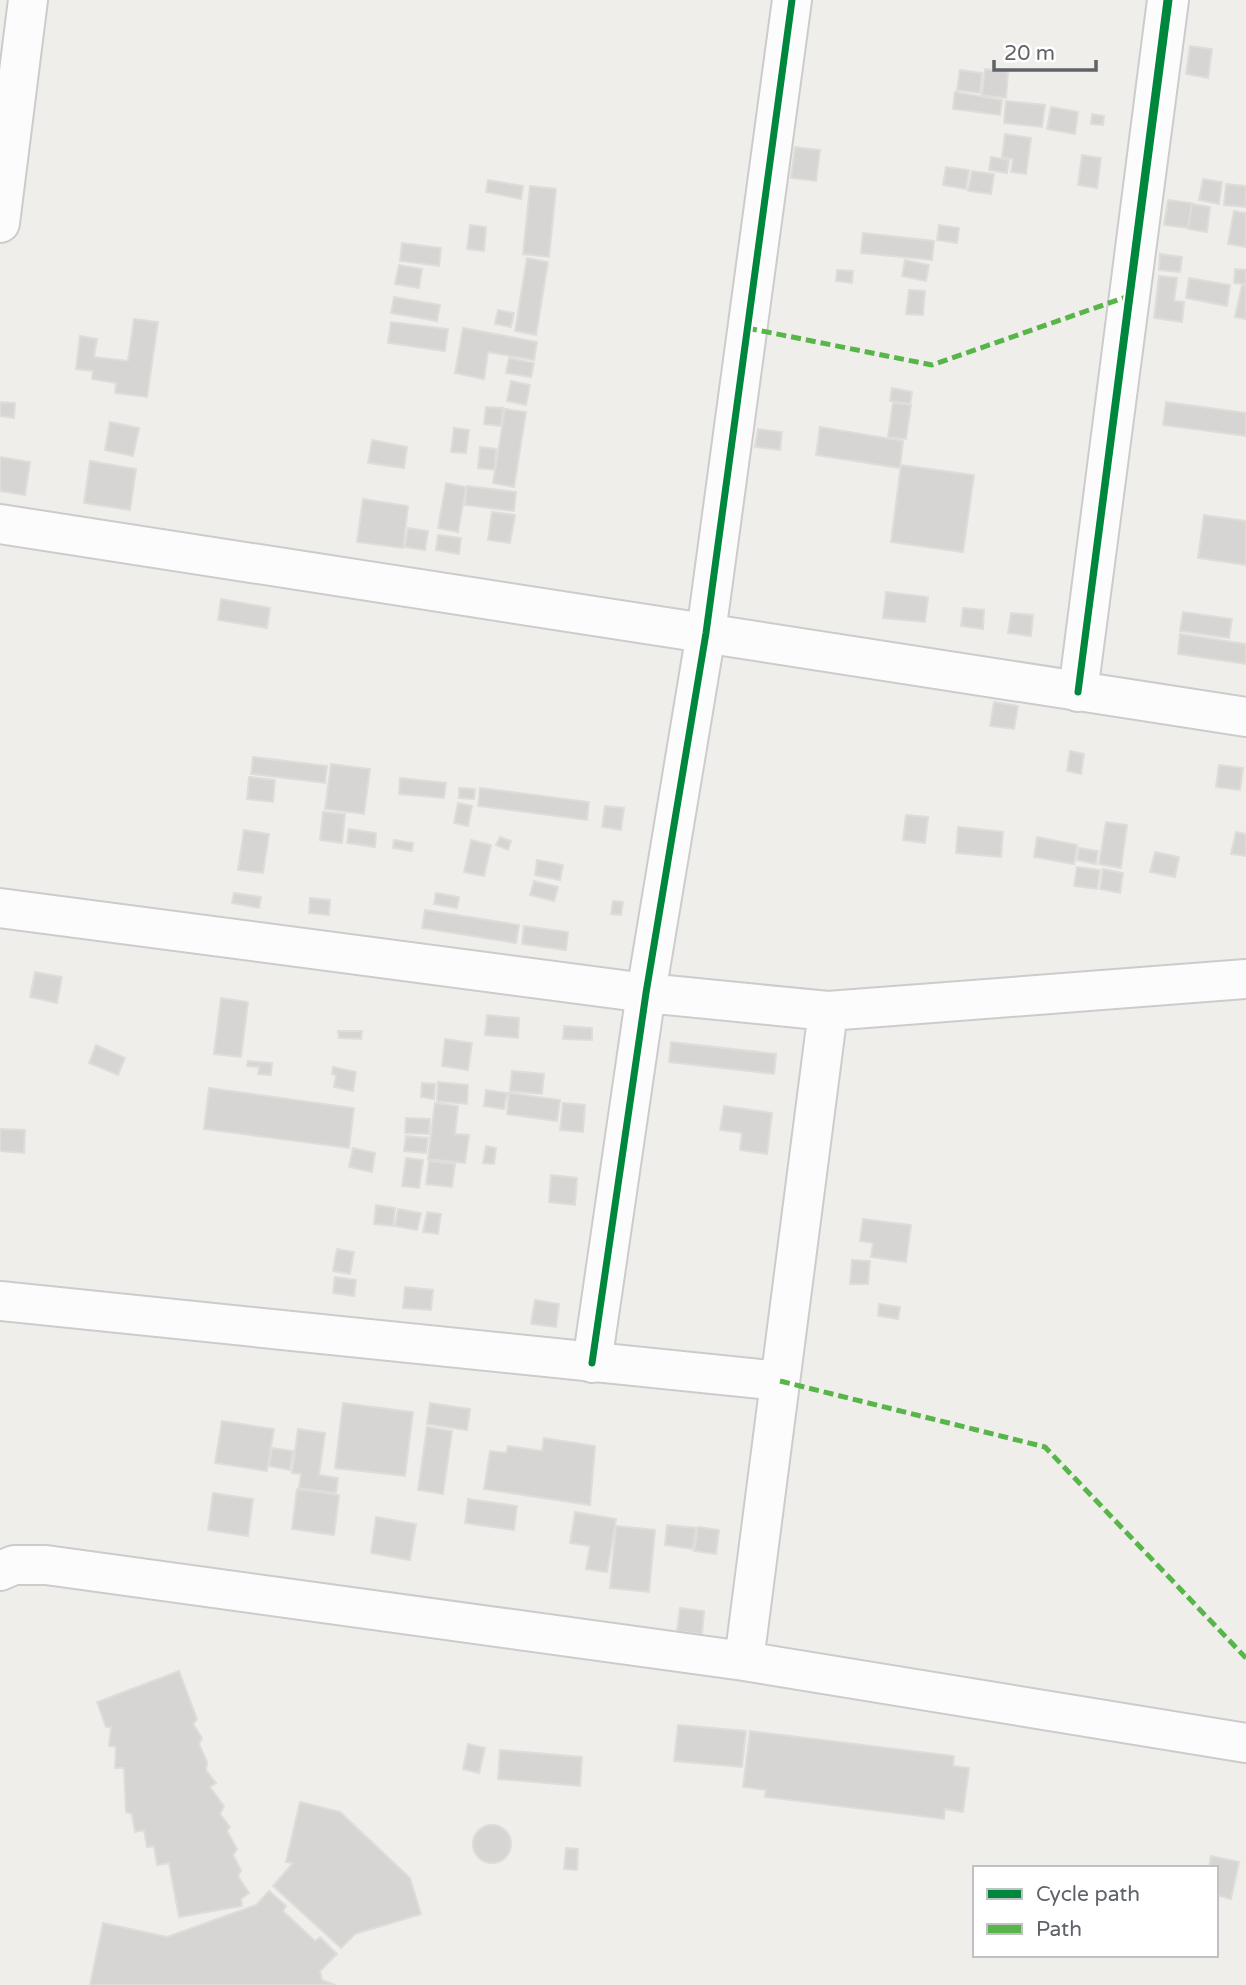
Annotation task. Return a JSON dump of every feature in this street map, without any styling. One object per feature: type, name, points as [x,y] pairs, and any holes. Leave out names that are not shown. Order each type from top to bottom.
[{"type":"street","points":[[0,223],[27,0]]},
{"type":"street","points":[[592,1363],[646,993],[706,633],[792,0]]},
{"type":"street","points":[[1078,692],[1168,0]]},
{"type":"street","points":[[0,524],[1246,717]]},
{"type":"street","points":[[0,908],[646,993],[828,1011],[1246,979]]},
{"type":"street","points":[[744,1661],[828,1011]]},
{"type":"street","points":[[0,1301],[780,1381]]},
{"type":"street","points":[[0,1571],[14,1565],[46,1565],[744,1661],[1246,1743]]},
{"type":"building","points":[[1190,46],[1212,49],[1208,78],[1186,74]]},
{"type":"building","points":[[985,69],[1008,72],[1006,98],[982,95]]},
{"type":"building","points":[[960,70],[982,73],[980,93],[957,90]]},
{"type":"building","points":[[955,92],[1002,100],[1000,115],[953,109]]},
{"type":"building","points":[[1006,101],[1045,105],[1042,127],[1004,123]]},
{"type":"building","points":[[1051,107],[1078,112],[1075,134],[1047,129]]},
{"type":"building","points":[[1092,114],[1104,116],[1103,125],[1091,124]]},
{"type":"building","points":[[1005,134],[1031,138],[1026,174],[1011,172],[1013,159],[1002,157]]},
{"type":"building","points":[[795,147],[820,150],[816,181],[791,178]]},
{"type":"building","points":[[1082,155],[1101,158],[1097,188],[1078,185]]},
{"type":"building","points":[[991,157],[1009,160],[1007,173],[989,170]]},
{"type":"building","points":[[946,167],[969,170],[966,189],[943,185]]},
{"type":"building","points":[[972,171],[994,174],[991,194],[968,191]]},
{"type":"building","points":[[1203,179],[1222,182],[1219,204],[1199,200]]},
{"type":"building","points":[[488,180],[523,186],[521,199],[486,192]]},
{"type":"building","points":[[1226,184],[1246,186],[1246,207],[1224,205]]},
{"type":"building","points":[[530,186],[556,189],[549,257],[523,254]]},
{"type":"building","points":[[1168,200],[1192,203],[1188,228],[1164,225]]},
{"type":"building","points":[[1192,204],[1210,207],[1207,232],[1188,229]]},
{"type":"building","points":[[1234,211],[1246,213],[1246,247],[1228,244]]},
{"type":"building","points":[[470,225],[486,227],[484,251],[467,249]]},
{"type":"building","points":[[939,225],[959,228],[957,243],[937,240]]},
{"type":"building","points":[[863,233],[934,241],[932,260],[861,253]]},
{"type":"building","points":[[402,243],[441,248],[439,266],[400,261]]},
{"type":"building","points":[[1160,254],[1182,257],[1180,272],[1159,270]]},
{"type":"building","points":[[527,258],[548,262],[536,335],[515,331]]},
{"type":"building","points":[[905,260],[929,265],[926,281],[902,276]]},
{"type":"building","points":[[399,265],[422,269],[419,288],[395,284]]},
{"type":"building","points":[[1235,269],[1246,270],[1246,284],[1234,283]]},
{"type":"building","points":[[837,270],[853,271],[852,283],[836,281]]},
{"type":"building","points":[[1159,276],[1177,278],[1174,301],[1184,302],[1182,322],[1154,318]]},
{"type":"building","points":[[1189,278],[1230,285],[1227,306],[1186,298]]},
{"type":"building","points":[[1242,285],[1246,286],[1246,319],[1235,317]]},
{"type":"building","points":[[909,290],[925,291],[923,315],[906,314]]},
{"type":"building","points":[[394,297],[440,305],[437,321],[391,313]]},
{"type":"building","points":[[498,310],[514,313],[511,327],[495,324]]},
{"type":"building","points":[[134,319],[158,322],[147,397],[115,393],[116,383],[92,379],[93,371],[76,369],[80,336],[97,339],[94,357],[128,361]]},
{"type":"building","points":[[391,322],[448,329],[445,351],[388,343]]},
{"type":"building","points":[[463,328],[537,342],[534,360],[488,352],[484,379],[455,373]]},
{"type":"building","points":[[509,358],[534,363],[531,377],[506,373]]},
{"type":"building","points":[[511,381],[530,385],[526,405],[507,401]]},
{"type":"building","points":[[892,388],[912,392],[910,404],[890,401]]},
{"type":"building","points":[[0,402],[15,403],[14,418],[0,416]]},
{"type":"building","points":[[1166,402],[1246,413],[1246,436],[1163,425]]},
{"type":"building","points":[[893,403],[911,405],[906,439],[888,437]]},
{"type":"building","points":[[486,407],[503,408],[501,426],[484,424]]},
{"type":"building","points":[[505,409],[526,412],[514,487],[493,483]]},
{"type":"building","points":[[110,422],[139,428],[133,456],[105,450]]},
{"type":"building","points":[[820,427],[903,441],[900,468],[816,455]]},
{"type":"building","points":[[454,428],[469,430],[466,453],[451,452]]},
{"type":"building","points":[[758,429],[782,432],[780,450],[755,447]]},
{"type":"building","points":[[372,440],[407,447],[404,468],[368,463]]},
{"type":"building","points":[[480,447],[496,449],[495,470],[478,468]]},
{"type":"building","points":[[0,457],[30,462],[25,495],[0,491]]},
{"type":"building","points":[[90,461],[136,469],[130,510],[84,503]]},
{"type":"building","points":[[901,465],[974,475],[963,552],[891,542]]},
{"type":"building","points":[[446,483],[466,487],[458,532],[438,528]]},
{"type":"building","points":[[467,486],[516,492],[514,511],[465,505]]},
{"type":"building","points":[[363,499],[408,506],[403,548],[357,542]]},
{"type":"building","points":[[492,512],[515,515],[510,543],[488,540]]},
{"type":"building","points":[[1204,515],[1246,521],[1246,565],[1198,558]]},
{"type":"building","points":[[408,528],[428,531],[425,550],[405,547]]},
{"type":"building","points":[[438,535],[461,538],[459,554],[436,550]]},
{"type":"building","points":[[886,592],[928,597],[925,622],[883,618]]},
{"type":"building","points":[[221,599],[270,608],[267,628],[218,620]]},
{"type":"building","points":[[963,608],[984,610],[983,629],[961,626]]},
{"type":"building","points":[[1183,612],[1232,619],[1229,638],[1180,631]]},
{"type":"building","points":[[1011,613],[1033,615],[1031,636],[1008,633]]},
{"type":"building","points":[[1180,634],[1246,644],[1246,664],[1178,654]]},
{"type":"building","points":[[994,702],[1018,706],[1014,729],[990,726]]},
{"type":"building","points":[[1070,751],[1084,754],[1081,774],[1067,771]]},
{"type":"building","points":[[253,757],[327,766],[325,783],[251,774]]},
{"type":"building","points":[[331,764],[370,769],[364,814],[325,809]]},
{"type":"building","points":[[1219,765],[1243,768],[1240,790],[1216,787]]},
{"type":"building","points":[[249,777],[275,780],[273,802],[247,799]]},
{"type":"building","points":[[400,778],[446,783],[444,798],[399,794]]},
{"type":"building","points":[[459,788],[475,789],[474,799],[459,798]]},
{"type":"building","points":[[480,788],[589,802],[587,820],[478,806]]},
{"type":"building","points":[[458,803],[472,806],[468,826],[454,823]]},
{"type":"building","points":[[605,806],[624,808],[621,830],[602,827]]},
{"type":"building","points":[[323,812],[345,814],[342,843],[320,840]]},
{"type":"building","points":[[906,815],[928,817],[925,843],[903,840]]},
{"type":"building","points":[[1106,822],[1127,825],[1121,868],[1099,864]]},
{"type":"building","points":[[958,827],[1003,832],[1001,857],[956,853]]},
{"type":"building","points":[[349,829],[376,833],[375,847],[347,843]]},
{"type":"building","points":[[244,830],[269,834],[263,873],[238,870]]},
{"type":"building","points":[[1236,832],[1246,834],[1246,856],[1231,854]]},
{"type":"building","points":[[500,837],[511,841],[508,850],[496,845]]},
{"type":"building","points":[[1037,837],[1077,845],[1074,864],[1034,857]]},
{"type":"building","points":[[394,840],[413,843],[412,851],[393,848]]},
{"type":"building","points":[[471,840],[491,845],[484,876],[464,872]]},
{"type":"building","points":[[1079,848],[1098,851],[1096,864],[1077,860]]},
{"type":"building","points":[[1155,852],[1179,857],[1175,877],[1150,872]]},
{"type":"building","points":[[537,860],[563,865],[560,880],[535,875]]},
{"type":"building","points":[[1077,867],[1100,870],[1097,889],[1074,886]]},
{"type":"building","points":[[1103,869],[1123,873],[1120,893],[1100,889]]},
{"type":"building","points":[[534,881],[558,887],[554,901],[530,895]]},
{"type":"building","points":[[234,893],[261,897],[259,908],[232,903]]},
{"type":"building","points":[[436,893],[459,897],[457,908],[434,904]]},
{"type":"building","points":[[310,898],[330,900],[329,915],[309,913]]},
{"type":"building","points":[[613,901],[623,902],[621,915],[611,914]]},
{"type":"building","points":[[425,910],[519,925],[516,943],[422,928]]},
{"type":"building","points":[[524,926],[568,932],[566,950],[522,944]]},
{"type":"building","points":[[35,972],[62,977],[57,1003],[30,997]]},
{"type":"building","points":[[221,998],[248,1002],[241,1057],[214,1054]]},
{"type":"building","points":[[487,1015],[519,1018],[518,1038],[485,1035]]},
{"type":"building","points":[[564,1026],[592,1028],[592,1040],[563,1039]]},
{"type":"building","points":[[338,1031],[362,1031],[361,1039],[339,1038]]},
{"type":"building","points":[[445,1039],[472,1043],[468,1070],[442,1066]]},
{"type":"building","points":[[671,1042],[776,1054],[774,1074],[669,1062]]},
{"type":"building","points":[[96,1045],[125,1058],[118,1075],[89,1063]]},
{"type":"building","points":[[248,1061],[272,1063],[271,1075],[258,1074],[259,1067],[247,1066]]},
{"type":"building","points":[[333,1067],[356,1072],[353,1091],[334,1087],[336,1075],[332,1074]]},
{"type":"building","points":[[512,1071],[544,1074],[542,1094],[510,1091]]},
{"type":"building","points":[[438,1082],[468,1085],[467,1104],[437,1101]]},
{"type":"building","points":[[422,1083],[435,1084],[434,1099],[421,1097]]},
{"type":"building","points":[[209,1088],[354,1108],[349,1148],[204,1129]]},
{"type":"building","points":[[486,1090],[507,1093],[504,1109],[484,1106]]},
{"type":"building","points":[[509,1093],[560,1100],[557,1121],[507,1114]]},
{"type":"building","points":[[435,1103],[458,1106],[455,1134],[469,1135],[465,1163],[428,1159]]},
{"type":"building","points":[[563,1103],[585,1105],[583,1132],[560,1130]]},
{"type":"building","points":[[724,1106],[772,1113],[767,1154],[740,1150],[742,1133],[720,1130]]},
{"type":"building","points":[[406,1118],[430,1119],[429,1134],[405,1133]]},
{"type":"building","points":[[0,1129],[25,1130],[24,1153],[0,1151]]},
{"type":"building","points":[[406,1136],[428,1138],[426,1153],[404,1151]]},
{"type":"building","points":[[486,1146],[496,1148],[494,1164],[483,1163]]},
{"type":"building","points":[[353,1148],[375,1153],[372,1172],[349,1167]]},
{"type":"building","points":[[406,1158],[423,1160],[419,1188],[402,1186]]},
{"type":"building","points":[[429,1161],[455,1164],[452,1187],[426,1184]]},
{"type":"building","points":[[551,1175],[577,1178],[575,1205],[549,1202]]},
{"type":"building","points":[[376,1205],[395,1208],[393,1226],[374,1224]]},
{"type":"building","points":[[398,1209],[421,1213],[417,1230],[395,1226]]},
{"type":"building","points":[[427,1212],[441,1214],[438,1234],[423,1232]]},
{"type":"building","points":[[863,1219],[911,1225],[906,1262],[871,1257],[873,1243],[860,1241]]},
{"type":"building","points":[[337,1249],[354,1252],[350,1274],[333,1271]]},
{"type":"building","points":[[852,1260],[870,1261],[868,1284],[850,1284]]},
{"type":"building","points":[[335,1277],[356,1280],[354,1296],[333,1293]]},
{"type":"building","points":[[405,1287],[433,1290],[431,1310],[403,1308]]},
{"type":"building","points":[[535,1300],[559,1304],[556,1327],[531,1324]]},
{"type":"building","points":[[879,1304],[900,1307],[898,1319],[878,1316]]},
{"type":"building","points":[[343,1403],[413,1412],[405,1476],[335,1468]]},
{"type":"building","points":[[430,1403],[470,1409],[467,1430],[427,1424]]},
{"type":"building","points":[[222,1421],[274,1429],[267,1471],[215,1463]]},
{"type":"building","points":[[427,1427],[452,1431],[443,1494],[418,1490]]},
{"type":"building","points":[[298,1429],[325,1433],[319,1475],[338,1478],[336,1493],[299,1488],[301,1474],[292,1473]]},
{"type":"building","points":[[544,1438],[595,1446],[590,1505],[484,1489],[490,1451],[506,1453],[508,1446],[542,1451]]},
{"type":"building","points":[[272,1448],[293,1451],[290,1470],[269,1466]]},
{"type":"building","points":[[297,1489],[339,1495],[334,1535],[292,1529]]},
{"type":"building","points":[[213,1493],[253,1499],[248,1536],[208,1530]]},
{"type":"building","points":[[468,1499],[517,1506],[514,1530],[465,1523]]},
{"type":"building","points":[[575,1512],[616,1519],[607,1572],[586,1569],[590,1546],[570,1543]]},
{"type":"building","points":[[376,1517],[416,1524],[410,1560],[371,1553]]},
{"type":"building","points":[[667,1525],[696,1528],[693,1549],[665,1545]]},
{"type":"building","points":[[616,1526],[655,1530],[649,1592],[610,1588]]},
{"type":"building","points":[[698,1527],[719,1530],[716,1554],[694,1551]]},
{"type":"building","points":[[680,1608],[704,1611],[702,1634],[677,1631]]},
{"type":"building","points":[[179,1671],[197,1719],[193,1724],[202,1738],[199,1744],[207,1762],[206,1770],[216,1783],[210,1787],[224,1806],[220,1814],[230,1827],[227,1831],[237,1849],[233,1855],[241,1870],[238,1876],[249,1893],[241,1899],[242,1906],[179,1917],[169,1863],[157,1865],[154,1846],[147,1847],[144,1830],[135,1832],[132,1814],[126,1812],[124,1768],[115,1768],[116,1747],[109,1746],[111,1727],[106,1727],[97,1702]]},
{"type":"building","points":[[678,1725],[746,1731],[742,1767],[674,1761]]},
{"type":"building","points":[[750,1731],[954,1756],[953,1766],[969,1768],[963,1812],[945,1809],[944,1819],[765,1797],[766,1790],[743,1787]]},
{"type":"building","points":[[468,1744],[485,1748],[479,1773],[463,1769]]},
{"type":"building","points":[[500,1750],[582,1757],[580,1786],[498,1779]]},
{"type":"building","points":[[300,1802],[340,1812],[410,1878],[421,1914],[355,1934],[341,1948],[273,1886],[293,1863],[286,1862]]},
{"type":"building","points":[[492,1825],[506,1830],[511,1844],[506,1858],[492,1863],[478,1858],[473,1844],[478,1830]]},
{"type":"building","points":[[566,1848],[578,1849],[577,1870],[564,1869]]},
{"type":"building","points":[[1211,1856],[1239,1862],[1231,1899],[1218,1896],[1218,1866],[1209,1866]]},
{"type":"building","points":[[269,1891],[286,1906],[283,1911],[315,1941],[320,1937],[337,1954],[320,1971],[322,1980],[335,1985],[90,1985],[103,1923],[167,1937],[256,1905]]},
{"type":"marked path","points":[[747,328],[932,365],[1129,296]]},
{"type":"marked path","points":[[780,1381],[1045,1447],[1246,1658]]},
{"type":"cycle path","points":[[592,1363],[646,993],[706,633],[792,0]]},
{"type":"cycle path","points":[[1167,0],[1078,692],[1169,0]]}]
